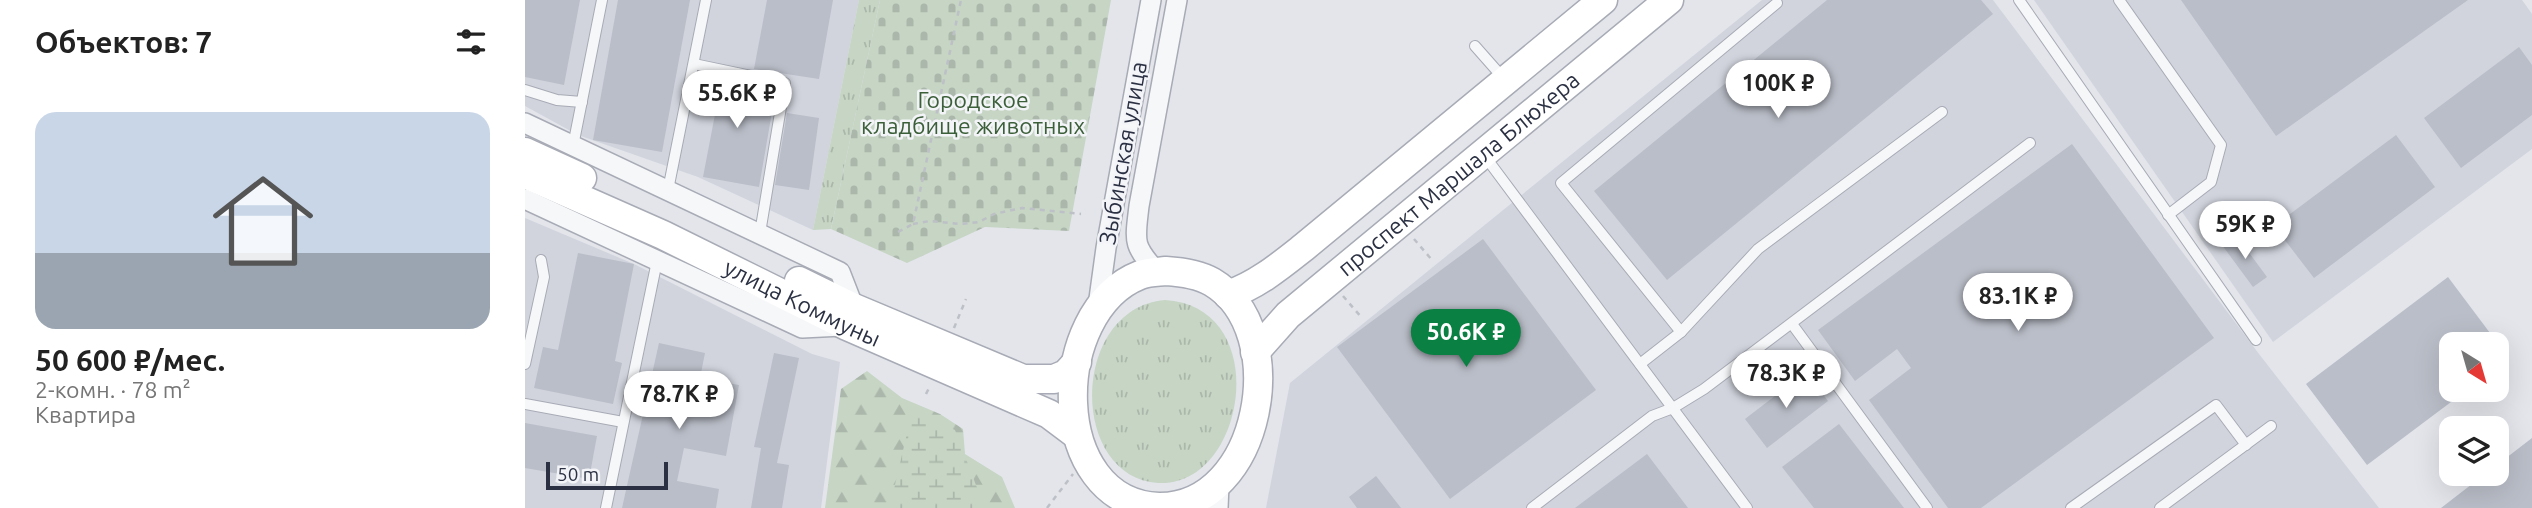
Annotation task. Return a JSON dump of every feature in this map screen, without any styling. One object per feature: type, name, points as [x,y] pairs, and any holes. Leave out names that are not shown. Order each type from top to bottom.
[{"type":"street","name":"Зыбинская улица","points":[[1098,306],[1105,247],[1151,0]]},
{"type":"street","name":"Зыбинская улица","points":[[1157,272],[1139,253],[1135,237],[1177,0]]},
{"type":"street","name":"проспект Маршала Блюхера","points":[[1228,295],[1248,288],[1304,247],[1603,0]]},
{"type":"street","name":"проспект Маршала Блюхера","points":[[1255,352],[1288,315],[1669,0]]},
{"type":"street","points":[[525,123],[840,272],[851,317],[802,328],[525,199]]},
{"type":"street","name":"улица Коммуны","points":[[525,152],[1049,414],[1082,447]]},
{"type":"street","name":"улица Коммуны","points":[[525,174],[851,317],[1023,379],[1054,379],[1066,374],[1077,362]]},
{"type":"street","points":[[1147,272],[1157,272],[1184,272],[1211,282],[1228,295],[1247,324],[1255,352],[1258,386],[1246,444],[1218,496],[1201,497],[1158,508],[1127,499],[1111,489],[1082,447],[1073,404],[1082,340],[1098,306],[1111,292],[1129,280],[1147,272]]},
{"type":"lane","points":[[573,146],[602,0]]},
{"type":"lane","points":[[668,190],[706,0]]},
{"type":"lane","points":[[2018,0],[2256,340]]},
{"type":"lane","points":[[2119,0],[2221,145],[2211,182],[2168,215]]},
{"type":"lane","points":[[1681,332],[1561,183],[1777,3]]},
{"type":"lane","points":[[1475,46],[1506,81]]},
{"type":"lane","points":[[694,64],[785,83],[759,233]]},
{"type":"lane","points":[[525,90],[557,100],[582,102]]},
{"type":"lane","points":[[1640,364],[1681,332],[1758,249],[1942,112]]},
{"type":"lane","points":[[1532,508],[1652,416],[1673,408],[1704,389],[2030,142]]},
{"type":"lane","points":[[1483,154],[1747,508]]},
{"type":"lane","points":[[525,364],[544,276],[541,260]]},
{"type":"lane","points":[[606,508],[657,261]]},
{"type":"lane","points":[[1792,324],[1927,508]]},
{"type":"lane","points":[[525,404],[623,422]]},
{"type":"lane","points":[[2071,508],[2216,405],[2246,445]]},
{"type":"lane","points":[[2160,508],[2271,426]]},
{"type":"path","points":[[913,224],[961,0]]},
{"type":"path","points":[[898,232],[913,224],[930,221],[961,224],[979,222],[994,214],[1022,208],[1081,214]]},
{"type":"path","points":[[1342,294],[1361,318]]},
{"type":"path","points":[[1047,508],[1082,447]]},
{"type":"shaded area","points":[[525,0],[859,0],[813,230],[698,177],[578,135],[525,106]]},
{"type":"shaded area","points":[[1762,0],[1993,0],[2259,354],[2379,508],[1266,508],[1290,383]]},
{"type":"shaded area","points":[[2034,0],[2522,0],[2532,14],[2532,149],[2273,342]]},
{"type":"shaded area","points":[[525,218],[634,264],[812,354],[840,362],[821,508],[525,508]]},
{"type":"green space","points":[[859,0],[880,0],[831,229],[813,230]]},
{"type":"green space","name":"Городское кладбище животных","points":[[880,0],[1111,0],[1069,231],[985,227],[907,263],[831,229]]},
{"type":"green space","points":[[1165,300],[1200,310],[1223,332],[1234,362],[1236,396],[1228,429],[1212,458],[1188,477],[1158,483],[1129,474],[1108,453],[1096,425],[1092,392],[1097,360],[1111,331],[1134,310]]},
{"type":"green space","points":[[867,371],[902,398],[940,414],[963,429],[965,454],[1002,477],[1015,508],[825,508],[841,389]]},
{"type":"green space","points":[[912,412],[955,430],[979,493],[977,508],[895,508],[894,489]]},
{"type":"building","points":[[525,0],[580,0],[564,85],[525,77]]},
{"type":"building","points":[[618,0],[690,0],[662,152],[593,140]]},
{"type":"building","points":[[767,0],[833,0],[819,79],[754,69]]},
{"type":"building","points":[[1827,0],[1981,0],[1993,14],[1667,280],[1594,191]]},
{"type":"building","points":[[2181,0],[2468,0],[2276,136]]},
{"type":"building","points":[[2519,47],[2532,65],[2532,115],[2461,168],[2424,118]]},
{"type":"building","points":[[701,76],[776,89],[759,187],[703,177],[717,104],[696,100]]},
{"type":"building","points":[[787,113],[819,118],[809,190],[775,185]]},
{"type":"building","points":[[2396,135],[2435,187],[2314,278],[2274,226]]},
{"type":"building","points":[[2072,144],[2214,338],[1981,508],[1948,508],[1869,400],[1911,368],[1897,349],[1855,381],[1818,330]]},
{"type":"building","points":[[2236,235],[2267,277],[2253,287],[2222,245]]},
{"type":"building","points":[[1483,239],[1596,390],[1450,499],[1337,347]]},
{"type":"building","points":[[578,253],[634,264],[615,361],[622,363],[613,404],[534,388],[543,347],[558,350]]},
{"type":"building","points":[[2448,277],[2489,332],[2439,332],[2439,402],[2451,402],[2367,465],[2306,384]]},
{"type":"building","points":[[659,343],[705,353],[700,378],[739,385],[726,456],[684,448],[677,481],[719,489],[716,508],[622,508]]},
{"type":"building","points":[[774,353],[799,358],[777,463],[789,465],[782,508],[751,508],[761,448],[754,447]]},
{"type":"building","points":[[1806,372],[1828,401],[1767,448],[1745,419]]},
{"type":"building","points":[[525,423],[597,436],[589,479],[525,468]]},
{"type":"building","points":[[1839,424],[1904,508],[1814,508],[1782,467]]},
{"type":"building","points":[[2532,438],[2532,508],[2441,508],[2469,486],[2509,486],[2509,456]]},
{"type":"building","points":[[1647,454],[1688,508],[1575,508]]},
{"type":"building","points":[[1376,476],[1401,508],[1357,508],[1349,497]]}]
